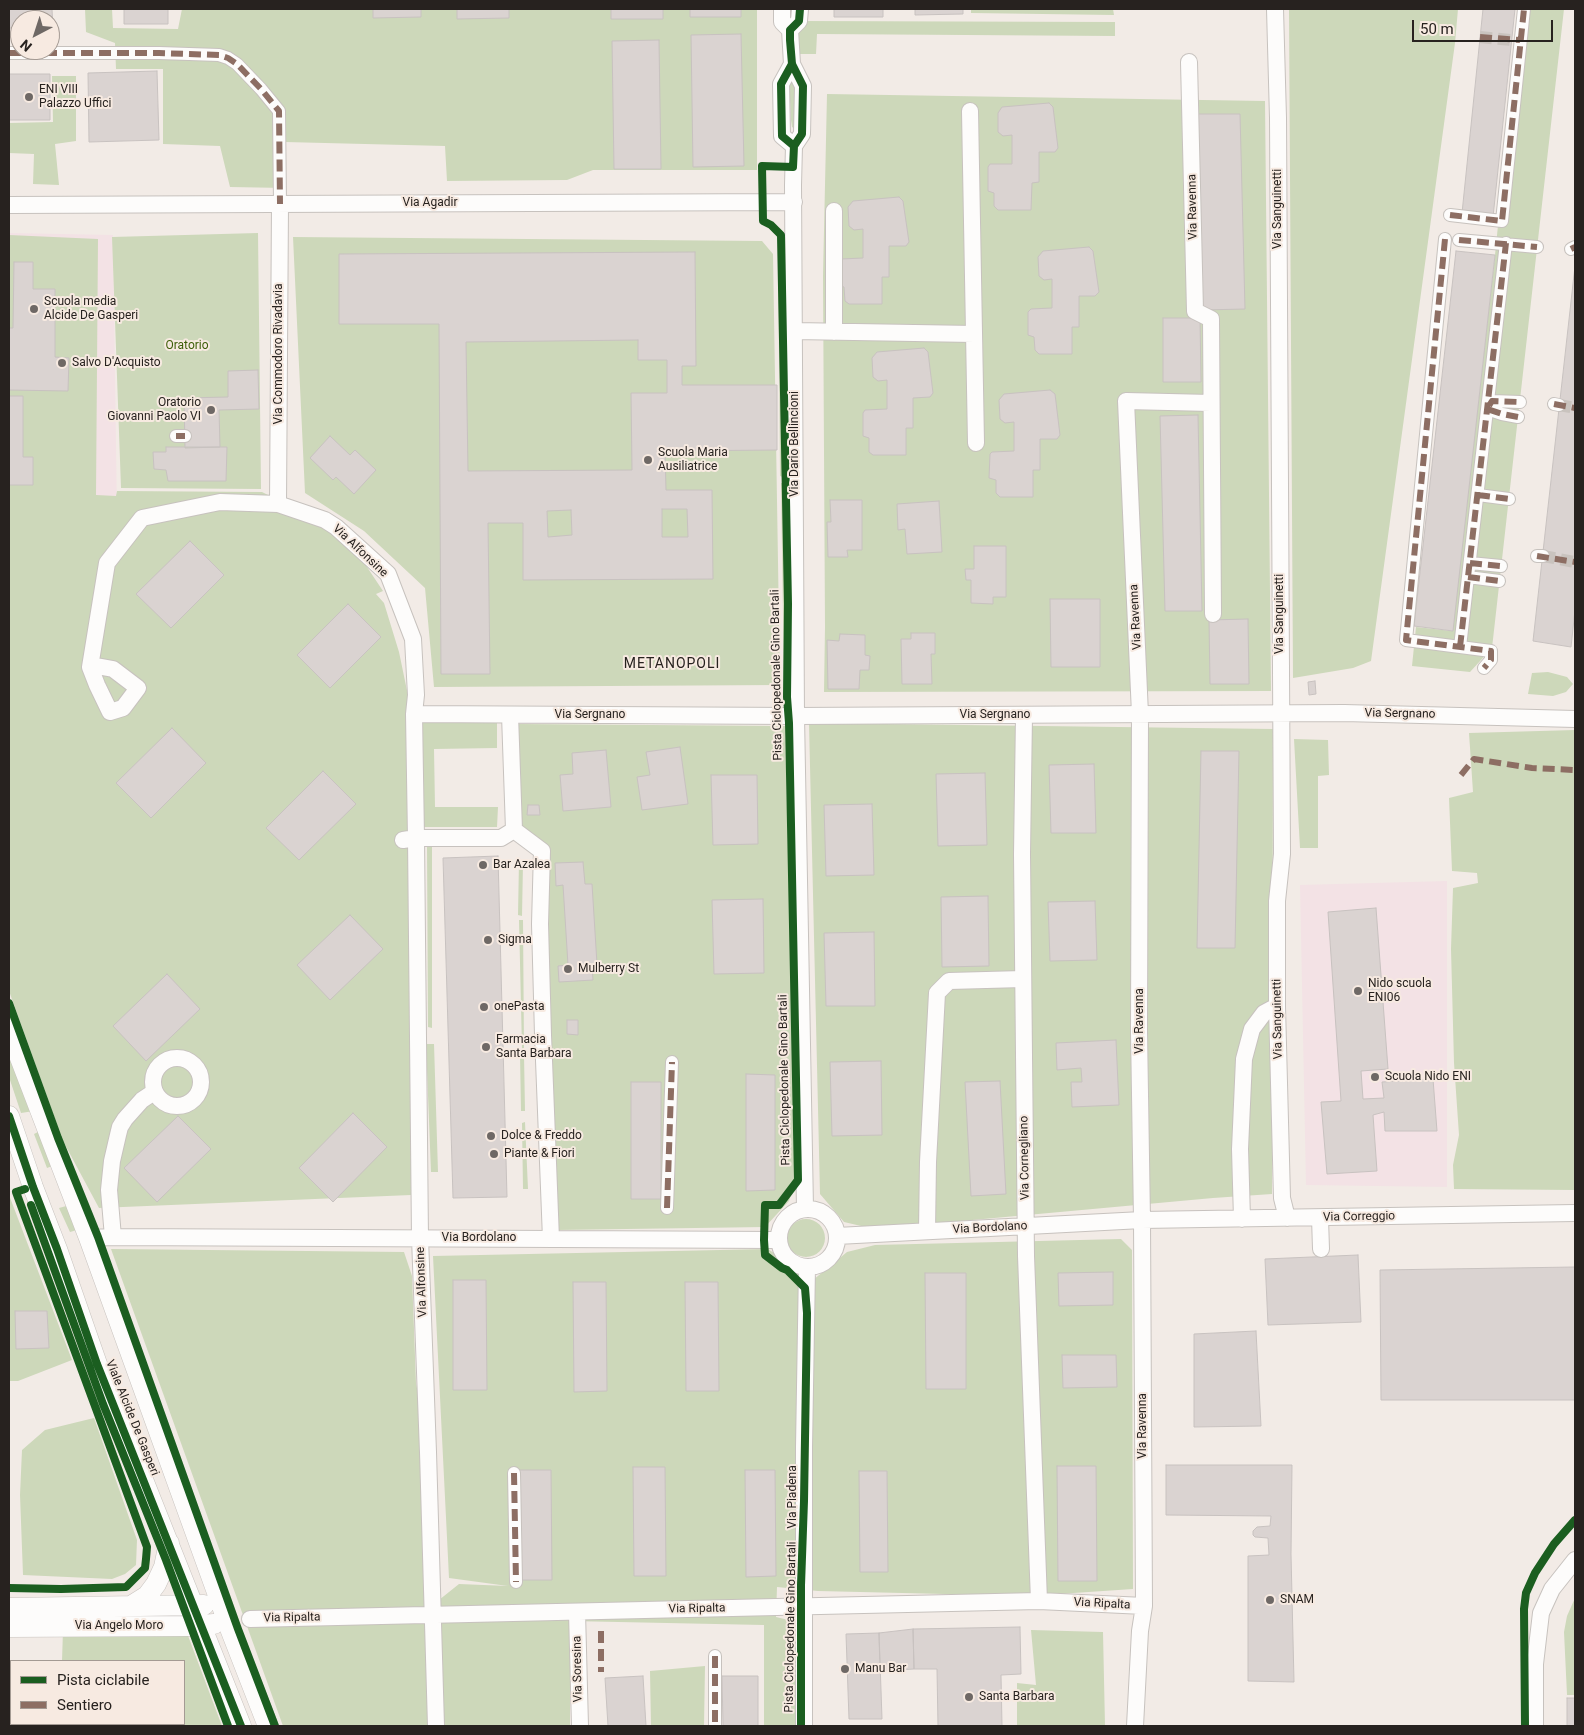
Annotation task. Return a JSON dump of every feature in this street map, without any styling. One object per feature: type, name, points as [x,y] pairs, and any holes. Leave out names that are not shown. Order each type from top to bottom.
[{"type":"street","points":[[782,9],[782,22],[790,30],[792,64],[781,84],[782,136],[794,146],[794,202]]},
{"type":"street","points":[[790,30],[799,21],[800,9]]},
{"type":"street","name":"Via Sanguinetti","points":[[1275,9],[1278,128],[1282,854],[1277,901],[1277,1006],[1282,1198],[1287,1218]]},
{"type":"street","points":[[1450,215],[1502,221],[1516,40],[1524,9]]},
{"type":"street","points":[[9,53],[159,53],[219,55],[228,58],[262,89],[279,111],[280,204]]},
{"type":"street","name":"Via Ravenna","points":[[1189,62],[1195,311],[1211,319],[1213,614]]},
{"type":"street","points":[[970,111],[976,442]]},
{"type":"street","name":"Via Agadir","points":[[9,205],[794,202]]},
{"type":"street","name":"Via Dario Bellincioni","points":[[794,202],[796,716]]},
{"type":"street","name":"Via Commodoro Rivadavia","points":[[278,504],[280,204]]},
{"type":"street","points":[[834,211],[834,332]]},
{"type":"street","points":[[1445,239],[1406,640],[1491,651],[1492,663]]},
{"type":"street","points":[[1459,240],[1537,247]]},
{"type":"street","points":[[1460,647],[1506,243]]},
{"type":"street","points":[[794,332],[974,334]]},
{"type":"street","name":"Via Ravenna","points":[[1135,1726],[1140,1631],[1144,1606],[1139,1031],[1140,714],[1126,401],[1211,402]]},
{"type":"street","points":[[1487,408],[1492,401],[1520,402]]},
{"type":"street","points":[[1487,408],[1502,414],[1518,417]]},
{"type":"street","points":[[1478,495],[1509,499]]},
{"type":"street","name":"Via Alfonsine","points":[[91,665],[107,563],[142,518],[220,502],[278,504],[325,520],[336,527],[388,574],[413,639],[416,695],[410,839],[420,1238],[436,1726]]},
{"type":"street","points":[[1470,563],[1501,566]]},
{"type":"street","points":[[1468,577],[1499,581]]},
{"type":"street","name":"Via Sergnano","points":[[414,714],[796,716],[1390,713],[1575,719]]},
{"type":"street","points":[[510,714],[514,830]]},
{"type":"street","name":"Via Cornegliano","points":[[1024,715],[1022,854],[1026,1226],[1039,1601]]},
{"type":"street","points":[[796,716],[805,1208]]},
{"type":"street","points":[[410,839],[502,838],[514,830]]},
{"type":"street","points":[[514,830],[542,851],[540,924],[551,1238]]},
{"type":"street","points":[[927,1231],[928,1162],[937,993],[949,981],[1023,980]]},
{"type":"street","points":[[1242,1219],[1240,1149],[1244,1059],[1252,1029],[1264,1013],[1277,1006]]},
{"type":"street","name":"Viale Alcide De Gasperi","points":[[9,1029],[89,1238],[228,1623],[268,1726]]},
{"type":"street","points":[[667,1208],[672,1062]]},
{"type":"street","points":[[113,1236],[109,1190],[112,1161],[120,1127],[142,1100],[154,1092]]},
{"type":"street","points":[[10,1125],[43,1119]]},
{"type":"street","name":"Viale Alcide De Gasperi","points":[[10,1125],[98,1364],[241,1726]]},
{"type":"street","points":[[805,1208],[819,1210],[826,1215],[833,1223],[837,1236],[834,1249],[829,1258],[820,1264],[807,1267],[792,1263],[784,1255],[778,1240],[780,1227],[785,1218],[795,1211],[805,1208]]},
{"type":"street","name":"Via Correggio","points":[[1142,1220],[1575,1214]]},
{"type":"street","points":[[1320,1218],[1321,1249]]},
{"type":"street","name":"Via Bordolano","points":[[837,1236],[1142,1220]]},
{"type":"street","name":"Via Bordolano","points":[[89,1238],[113,1236],[778,1240]]},
{"type":"street","points":[[57,1249],[89,1238]]},
{"type":"street","name":"Via Piadena","points":[[804,1726],[804,1447],[807,1267]]},
{"type":"street","points":[[514,1474],[516,1582]]},
{"type":"street","name":"Via Angelo Moro","points":[[131,1606],[147,1596],[156,1584],[164,1567],[169,1543]]},
{"type":"street","points":[[1535,1726],[1535,1664],[1541,1613],[1552,1589],[1575,1560]]},
{"type":"street","name":"Via Ripalta","points":[[250,1619],[1039,1601],[1144,1606]]},
{"type":"street","name":"Via Angelo Moro","points":[[9,1608],[193,1606],[221,1603]]},
{"type":"street","name":"Via Soresina","points":[[577,1612],[580,1726]]},
{"type":"street","name":"Via Angelo Moro","points":[[9,1627],[201,1625],[228,1623]]},
{"type":"street","points":[[715,1656],[716,1726]]},
{"type":"shaded area","name":"Salvo D'Acquisto","points":[[9,233],[113,235],[117,515],[9,536]]},
{"type":"shaded area","name":"Scuola Nido ENI","points":[[1447,881],[1447,1187],[1306,1185],[1300,885]]},
{"type":"green space","points":[[85,9],[112,9],[113,28],[178,29],[182,9],[757,9],[757,170],[593,170],[567,180],[447,181],[445,146],[285,142],[286,188],[230,187],[220,146],[163,144],[163,69],[116,69],[115,43],[86,32]]},
{"type":"green space","points":[[971,9],[1113,9],[1114,15],[971,13]]},
{"type":"green space","points":[[1289,9],[1458,9],[1455,43],[1371,661],[1353,668],[1293,678]]},
{"type":"green space","points":[[1520,9],[1564,9],[1492,648],[1470,672],[1412,666],[1416,627],[1452,631],[1495,255]]},
{"type":"green space","points":[[799,21],[1115,22],[1115,36],[817,34],[816,54],[799,54]]},
{"type":"green space","points":[[52,76],[76,76],[76,141],[55,144],[59,185],[33,184],[34,154],[9,153],[9,123],[53,122]]},
{"type":"green space","points":[[795,77],[795,129],[792,127],[791,120],[789,78]]},
{"type":"green space","points":[[827,94],[1265,101],[1271,691],[824,692],[823,276]]},
{"type":"green space","name":"Oratorio","points":[[258,233],[261,489],[121,488],[112,237]]},
{"type":"green space","points":[[9,235],[98,239],[96,495],[116,496],[117,491],[262,492],[322,522],[357,552],[383,591],[376,594],[384,603],[399,652],[410,705],[411,1195],[99,1208],[63,1141],[9,991]]},
{"type":"green space","points":[[293,237],[762,241],[773,254],[780,685],[434,687],[425,588],[364,531],[305,493]]},
{"type":"green space","points":[[778,241],[780,242],[783,477],[780,476]]},
{"type":"green space","points":[[781,483],[784,483],[786,686],[784,685]]},
{"type":"green space","points":[[1548,672],[1567,677],[1573,684],[1566,692],[1553,696],[1528,694],[1532,673]]},
{"type":"green space","points":[[417,722],[497,722],[497,748],[434,749],[435,807],[498,807],[497,827],[420,827]]},
{"type":"green space","points":[[809,723],[1273,729],[1272,1194],[874,1229],[844,1222],[820,1194]]},
{"type":"green space","points":[[517,724],[785,726],[796,1180],[789,1201],[765,1227],[557,1230],[545,852],[520,832]]},
{"type":"green space","points":[[1575,730],[1575,1190],[1454,1189],[1453,1165],[1459,1135],[1454,1063],[1451,949],[1453,888],[1478,883],[1477,873],[1452,871],[1449,798],[1473,792],[1469,733]]},
{"type":"green space","points":[[1294,739],[1328,740],[1329,775],[1318,776],[1318,848],[1300,848]]},
{"type":"green space","points":[[427,845],[432,846],[432,1028],[428,1027]]},
{"type":"green space","points":[[519,861],[523,863],[522,916],[518,915]]},
{"type":"green space","points":[[519,920],[523,920],[524,1049],[522,1049]]},
{"type":"green space","points":[[9,1041],[34,1111],[21,1113],[9,1077]]},
{"type":"green space","points":[[426,1044],[434,1044],[438,1172],[431,1172]]},
{"type":"green space","points":[[520,1054],[524,1054],[525,1111],[521,1111]]},
{"type":"green space","points":[[525,1122],[528,1189],[523,1189],[522,1123]]},
{"type":"green space","points":[[42,1130],[55,1165],[47,1168],[34,1134]]},
{"type":"green space","points":[[9,1195],[72,1360],[18,1381],[9,1381]]},
{"type":"green space","points":[[70,1205],[77,1230],[70,1232],[59,1208]]},
{"type":"green space","points":[[806,1219],[820,1224],[825,1238],[820,1252],[806,1257],[792,1252],[787,1238],[792,1224]]},
{"type":"green space","points":[[1121,1239],[1132,1250],[1133,1589],[1029,1596],[818,1591],[777,1587],[776,1617],[797,1622],[795,1726],[764,1726],[764,1625],[570,1621],[570,1726],[283,1726],[111,1249],[404,1252],[412,1276],[416,1383],[426,1436],[434,1604],[459,1584],[508,1586],[449,1578],[433,1256],[768,1249],[813,1280],[847,1252],[875,1245]]},
{"type":"green space","points":[[94,1418],[137,1540],[136,1565],[125,1574],[112,1579],[23,1575],[20,1495],[22,1450],[45,1430]]},
{"type":"green space","points":[[1575,1598],[1575,1695],[1567,1695],[1564,1632],[1567,1616]]},
{"type":"green space","points":[[63,1630],[187,1633],[222,1726],[132,1726],[185,1725],[185,1660],[62,1660]]},
{"type":"green space","points":[[1031,1630],[1103,1632],[1105,1726],[1017,1726],[1017,1683],[1036,1685]]},
{"type":"green space","points":[[705,1666],[704,1726],[651,1726],[650,1671]]},
{"type":"green space","points":[[126,1725],[127,1726],[87,1726]]},
{"type":"building","points":[[9,9],[52,9],[10,10],[9,28]]},
{"type":"building","points":[[124,9],[168,9],[168,24],[124,24]]},
{"type":"building","points":[[373,9],[421,9],[421,17],[373,18]]},
{"type":"building","points":[[457,9],[509,9],[509,18],[457,19]]},
{"type":"building","points":[[611,9],[663,9],[663,19],[611,19]]},
{"type":"building","points":[[690,9],[741,9],[741,17],[690,17]]},
{"type":"building","points":[[834,9],[883,9],[883,17],[834,17]]},
{"type":"building","points":[[915,9],[963,9],[963,14],[915,15]]},
{"type":"building","points":[[1483,9],[1515,9],[1493,217],[1462,213]]},
{"type":"building","points":[[741,34],[744,166],[693,167],[691,35]]},
{"type":"building","points":[[659,40],[661,169],[614,169],[612,41]]},
{"type":"building","points":[[157,71],[159,140],[89,142],[88,73]]},
{"type":"building","name":"ENI VIII Palazzo Uffici","points":[[9,74],[50,74],[50,120],[9,120]]},
{"type":"building","points":[[1049,103],[1053,107],[1058,148],[1055,152],[1039,152],[1039,182],[1032,183],[1031,210],[998,210],[994,206],[994,193],[988,191],[988,167],[990,164],[1012,164],[1012,135],[1003,136],[998,132],[998,113],[1002,107]]},
{"type":"building","points":[[1197,114],[1240,114],[1245,309],[1202,310]]},
{"type":"building","points":[[899,197],[903,201],[909,242],[906,246],[889,246],[889,277],[882,277],[882,304],[849,304],[845,301],[844,287],[838,285],[841,259],[863,258],[863,229],[854,230],[849,226],[848,207],[853,201]]},
{"type":"building","points":[[1089,247],[1093,251],[1099,292],[1095,296],[1079,296],[1079,327],[1072,327],[1072,354],[1039,354],[1035,350],[1034,337],[1028,335],[1028,312],[1031,309],[1052,308],[1052,279],[1044,280],[1039,276],[1038,257],[1043,251]]},
{"type":"building","points":[[1456,251],[1495,255],[1453,631],[1414,626]]},
{"type":"building","name":"Scuola Maria Ausiliatrice","points":[[695,252],[696,366],[682,366],[682,385],[777,385],[777,450],[665,451],[666,490],[712,490],[713,579],[523,580],[523,523],[488,523],[490,674],[441,674],[439,324],[339,324],[339,254]],"holes":[[[638,340],[638,360],[667,360],[667,393],[631,393],[632,470],[468,471],[466,342]],[[662,509],[687,509],[688,537],[662,537]],[[571,510],[572,535],[548,537],[547,511]]]},
{"type":"building","name":"Scuola media Alcide De Gasperi","points":[[14,262],[33,262],[33,289],[55,289],[55,357],[69,358],[68,391],[9,390],[9,328],[13,328]]},
{"type":"building","points":[[1575,266],[1575,610],[1571,647],[1533,641]]},
{"type":"building","points":[[1163,318],[1200,318],[1201,382],[1163,382]]},
{"type":"building","points":[[924,348],[928,352],[933,393],[930,397],[913,398],[913,428],[906,428],[906,455],[873,455],[869,452],[869,438],[863,436],[863,413],[865,410],[887,409],[887,380],[878,381],[873,377],[872,358],[877,352]]},
{"type":"building","name":"Oratorio Giovanni Paolo VI","points":[[258,370],[259,409],[219,410],[220,447],[185,448],[184,398],[228,397],[228,371]]},
{"type":"building","points":[[1050,390],[1055,394],[1060,435],[1057,439],[1040,439],[1040,470],[1033,470],[1033,497],[1000,497],[996,493],[996,480],[989,478],[990,454],[992,452],[1014,451],[1014,422],[1005,423],[1000,419],[999,400],[1004,394]]},
{"type":"building","points":[[9,396],[23,396],[23,457],[33,457],[33,485],[9,485]]},
{"type":"building","points":[[1198,415],[1202,611],[1165,611],[1160,416]]},
{"type":"building","points":[[330,436],[350,455],[355,450],[376,470],[354,494],[336,477],[333,480],[310,458]]},
{"type":"building","points":[[166,447],[227,447],[226,481],[168,481],[166,470],[154,469],[153,452],[166,452]]},
{"type":"building","points":[[830,500],[862,500],[862,550],[847,550],[848,557],[828,557],[827,522],[831,522]]},
{"type":"building","points":[[939,501],[942,552],[907,554],[905,529],[898,530],[897,504]]},
{"type":"building","points":[[190,541],[224,575],[171,628],[136,594]]},
{"type":"building","points":[[974,546],[1006,546],[1006,597],[993,597],[993,604],[971,603],[971,580],[966,580],[965,569],[974,569]]},
{"type":"building","points":[[1050,599],[1100,599],[1100,667],[1051,667]]},
{"type":"building","points":[[348,604],[381,637],[330,688],[297,655]]},
{"type":"building","points":[[1248,619],[1249,684],[1210,684],[1209,620]]},
{"type":"building","points":[[911,633],[935,633],[935,654],[931,654],[932,684],[902,684],[901,639],[911,639]]},
{"type":"building","points":[[840,634],[865,635],[865,655],[870,656],[869,670],[860,670],[859,689],[828,689],[827,640],[839,641]]},
{"type":"building","points":[[1315,681],[1316,694],[1309,695],[1308,682]]},
{"type":"building","points":[[172,728],[206,763],[151,818],[116,783]]},
{"type":"building","points":[[680,747],[688,804],[642,810],[637,777],[650,775],[646,752]]},
{"type":"building","points":[[606,750],[611,807],[563,811],[560,775],[573,774],[572,753]]},
{"type":"building","points":[[1201,751],[1239,751],[1235,948],[1197,948]]},
{"type":"building","points":[[1094,764],[1096,833],[1051,833],[1049,765]]},
{"type":"building","points":[[323,771],[356,804],[299,860],[266,828]]},
{"type":"building","points":[[985,773],[987,845],[938,846],[936,774]]},
{"type":"building","points":[[711,775],[757,775],[758,844],[713,845]]},
{"type":"building","points":[[872,804],[874,875],[826,876],[824,805]]},
{"type":"building","points":[[528,805],[539,805],[540,815],[527,815]]},
{"type":"building","points":[[498,856],[507,1197],[453,1198],[443,858]]},
{"type":"building","points":[[583,862],[585,884],[592,884],[597,964],[592,965],[593,980],[559,982],[558,966],[568,965],[563,885],[556,886],[555,863]]},
{"type":"building","points":[[988,896],[989,966],[942,967],[941,897]]},
{"type":"building","points":[[763,899],[764,973],[714,974],[712,900]]},
{"type":"building","points":[[1095,901],[1097,960],[1050,961],[1048,902]]},
{"type":"building","name":"Nido scuola ENI06","points":[[1376,908],[1388,1069],[1361,1071],[1363,1099],[1384,1098],[1382,1082],[1433,1079],[1437,1131],[1385,1131],[1384,1112],[1373,1115],[1377,1171],[1327,1174],[1321,1102],[1341,1101],[1328,912]]},
{"type":"building","points":[[350,915],[383,949],[330,1000],[297,965]]},
{"type":"building","points":[[874,932],[875,1006],[826,1006],[824,933]]},
{"type":"building","points":[[167,974],[200,1009],[146,1061],[113,1026]]},
{"type":"building","points":[[567,1020],[578,1020],[578,1035],[567,1034]]},
{"type":"building","points":[[1116,1040],[1119,1105],[1072,1107],[1071,1082],[1082,1082],[1081,1068],[1057,1070],[1056,1043]]},
{"type":"building","points":[[881,1061],[882,1135],[832,1136],[830,1062]]},
{"type":"building","points":[[746,1074],[775,1075],[775,1190],[746,1191]]},
{"type":"building","points":[[1000,1081],[1006,1194],[971,1196],[965,1082]]},
{"type":"building","points":[[631,1082],[661,1082],[661,1199],[631,1199]]},
{"type":"building","points":[[353,1113],[387,1147],[333,1202],[299,1168]]},
{"type":"building","points":[[178,1116],[211,1149],[157,1202],[124,1168]]},
{"type":"building","points":[[1358,1255],[1361,1322],[1268,1325],[1265,1259]]},
{"type":"building","points":[[1575,1267],[1575,1400],[1381,1400],[1380,1270]]},
{"type":"building","points":[[1113,1272],[1113,1305],[1059,1306],[1058,1273]]},
{"type":"building","points":[[925,1273],[966,1273],[966,1389],[926,1389]]},
{"type":"building","points":[[453,1280],[486,1280],[487,1390],[453,1390]]},
{"type":"building","points":[[573,1282],[606,1282],[607,1391],[574,1392]]},
{"type":"building","points":[[685,1282],[718,1282],[719,1391],[686,1391]]},
{"type":"building","points":[[15,1311],[47,1311],[49,1348],[16,1349]]},
{"type":"building","points":[[1256,1331],[1261,1426],[1194,1427],[1194,1334]]},
{"type":"building","points":[[1062,1355],[1116,1355],[1117,1387],[1063,1388]]},
{"type":"building","name":"SNAM","points":[[1166,1465],[1292,1465],[1291,1554],[1294,1682],[1248,1681],[1248,1556],[1269,1555],[1268,1538],[1255,1537],[1253,1531],[1257,1527],[1270,1526],[1271,1516],[1166,1515]]},
{"type":"building","points":[[1057,1466],[1096,1466],[1097,1581],[1058,1581]]},
{"type":"building","points":[[633,1467],[665,1467],[666,1576],[634,1576]]},
{"type":"building","points":[[517,1470],[551,1470],[552,1580],[518,1580]]},
{"type":"building","points":[[745,1470],[775,1470],[776,1576],[746,1577]]},
{"type":"building","points":[[859,1471],[887,1471],[888,1572],[860,1572]]},
{"type":"building","name":"Santa Barbara","points":[[1020,1627],[1021,1674],[1001,1675],[1002,1726],[938,1726],[937,1669],[914,1669],[913,1629]]},
{"type":"building","points":[[913,1629],[914,1669],[880,1671],[879,1633]]},
{"type":"building","points":[[879,1633],[882,1719],[849,1719],[846,1634]]},
{"type":"building","points":[[643,1676],[646,1726],[608,1726],[605,1678]]},
{"type":"building","points":[[722,1676],[758,1676],[758,1726],[723,1726]]},
{"type":"building","points":[[1567,1698],[1575,1698],[1575,1726],[1567,1726]]},
{"type":"building","points":[[9,1711],[10,1725],[47,1725],[47,1726],[9,1726]]},
{"type":"building","points":[[58,1725],[84,1725],[84,1726]]},
{"type":"tunnel","points":[[1480,37],[1511,40]]},
{"type":"tunnel","points":[[1559,405],[1575,408]]},
{"type":"tunnel","points":[[1543,556],[1575,562]]},
{"type":"marked path","points":[[1450,215],[1502,221],[1524,9]]},
{"type":"marked path","points":[[1480,37],[1520,40]]},
{"type":"marked path","points":[[9,53],[159,53],[219,55],[228,58],[237,64],[279,111],[280,204]]},
{"type":"marked path","points":[[1445,239],[1406,640],[1491,651],[1491,660],[1484,668]]},
{"type":"marked path","points":[[1459,240],[1537,247]]},
{"type":"marked path","points":[[1460,647],[1506,243]]},
{"type":"marked path","points":[[1571,249],[1575,247]]},
{"type":"marked path","points":[[1518,417],[1487,409],[1492,401],[1520,402]]},
{"type":"marked path","points":[[1554,404],[1575,408]]},
{"type":"marked path","points":[[176,436],[185,436]]},
{"type":"marked path","points":[[1478,495],[1509,499]]},
{"type":"marked path","points":[[1537,556],[1575,562]]},
{"type":"marked path","points":[[1470,563],[1501,566]]},
{"type":"marked path","points":[[1468,577],[1499,581]]},
{"type":"marked path","points":[[1461,775],[1474,759],[1532,768],[1575,770]]},
{"type":"marked path","points":[[667,1208],[672,1062]]},
{"type":"marked path","points":[[514,1473],[516,1582]]},
{"type":"marked path","points":[[601,1631],[601,1672]]},
{"type":"marked path","points":[[715,1656],[715,1726]]},
{"type":"cycle path","name":"Pista Ciclopedonale Gino Bartali","points":[[800,9],[799,21],[790,30],[790,40],[792,64],[803,86],[802,134],[794,146],[793,167],[762,166],[763,221],[771,225],[781,235],[788,604],[787,697],[798,1180],[779,1205],[765,1205],[764,1240],[765,1255],[787,1270],[805,1288],[807,1313],[801,1585],[801,1726]]},
{"type":"cycle path","points":[[792,64],[781,84],[782,136],[794,146]]},
{"type":"cycle path","points":[[9,1003],[58,1138],[98,1237],[238,1629],[275,1726]]},
{"type":"cycle path","points":[[9,1116],[97,1364],[241,1726]]},
{"type":"cycle path","points":[[9,1588],[126,1587],[145,1568],[147,1547],[16,1192],[25,1189]]},
{"type":"cycle path","points":[[31,1205],[103,1404],[166,1560],[228,1726]]},
{"type":"cycle path","points":[[1525,1726],[1524,1609],[1526,1593],[1535,1573],[1554,1544],[1575,1520]]},
{"type":"place","name":"ENI VIII Palazzo Uffici","points":[[29,97]]},
{"type":"place","name":"Scuola media Alcide De Gasperi","points":[[34,309]]},
{"type":"place","name":"Salvo D'Acquisto","points":[[62,363]]},
{"type":"place","name":"Oratorio Giovanni Paolo VI","points":[[211,410]]},
{"type":"place","name":"Scuola Maria Ausiliatrice","points":[[648,460]]},
{"type":"place","name":"Bar Azalea","points":[[483,865]]},
{"type":"place","name":"Sigma","points":[[488,940]]},
{"type":"place","name":"Mulberry St","points":[[568,969]]},
{"type":"place","name":"Nido scuola ENI06","points":[[1358,991]]},
{"type":"place","name":"onePasta","points":[[484,1007]]},
{"type":"place","name":"Farmacia Santa Barbara","points":[[486,1047]]},
{"type":"place","name":"Scuola Nido ENI","points":[[1375,1077]]},
{"type":"place","name":"Dolce & Freddo","points":[[491,1136]]},
{"type":"place","name":"Piante & Fiori","points":[[494,1154]]},
{"type":"place","name":"SNAM","points":[[1270,1600]]},
{"type":"place","name":"Manu Bar","points":[[845,1669]]},
{"type":"place","name":"Santa Barbara","points":[[969,1697]]},
{"type":"district","name":"METANOPOLI","points":[[672,664]]}]
